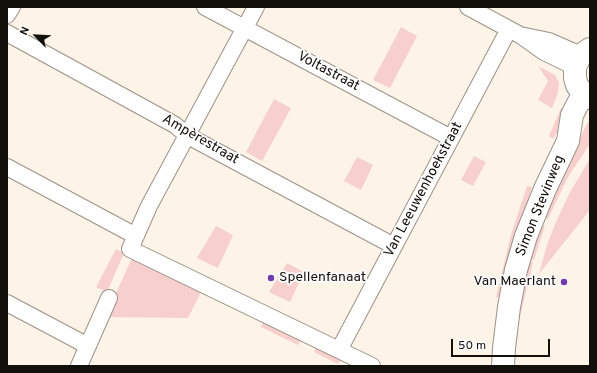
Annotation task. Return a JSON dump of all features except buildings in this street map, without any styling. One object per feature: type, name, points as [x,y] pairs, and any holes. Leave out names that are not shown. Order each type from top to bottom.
[{"type":"street","points":[[7,16],[12,7]]},
{"type":"street","name":"Voltastraat","points":[[205,7],[451,138]]},
{"type":"street","points":[[133,242],[149,206],[256,7]]},
{"type":"street","points":[[468,7],[514,32],[549,41],[582,57],[575,78],[577,86],[588,101]]},
{"type":"street","name":"Van Leeuwenhoekstraat","points":[[339,350],[451,138],[514,32]]},
{"type":"street","name":"Ampèrestraat","points":[[7,33],[175,125],[188,136],[394,246]]},
{"type":"street","name":"Simon Stevinweg","points":[[503,366],[509,307],[516,270],[526,236],[542,196],[568,141],[572,115],[588,101]]},
{"type":"street","points":[[7,167],[133,242],[372,366]]},
{"type":"street","points":[[79,366],[109,298]]},
{"type":"street","points":[[7,303],[88,346]]},
{"type":"shaded area","points":[[401,27],[417,36],[390,88],[373,80]]},
{"type":"shaded area","points":[[538,66],[555,75],[559,83],[558,93],[552,108],[538,100],[548,81]]},
{"type":"shaded area","points":[[274,99],[291,108],[262,161],[246,152]]},
{"type":"shaded area","points":[[561,108],[570,112],[553,139],[549,136]]},
{"type":"shaded area","points":[[588,122],[590,123],[590,144],[568,177],[548,219],[543,217],[568,161]]},
{"type":"shaded area","points":[[474,156],[486,162],[473,186],[461,180]]},
{"type":"shaded area","points":[[357,157],[373,165],[361,190],[344,181]]},
{"type":"shaded area","points":[[590,159],[590,210],[539,274],[547,245],[556,222],[570,192]]},
{"type":"shaded area","points":[[527,186],[532,187],[514,246],[502,298],[496,297],[511,235]]},
{"type":"shaded area","points":[[540,224],[545,226],[534,260],[529,259]]},
{"type":"shaded area","points":[[216,226],[233,235],[218,268],[197,258]]},
{"type":"shaded area","points":[[116,249],[124,253],[107,292],[96,287]]},
{"type":"shaded area","points":[[132,258],[201,292],[188,318],[105,317]]},
{"type":"shaded area","points":[[529,260],[533,262],[517,329],[518,303]]},
{"type":"shaded area","points":[[287,263],[304,272],[290,302],[269,292]]},
{"type":"shaded area","points":[[263,322],[301,339],[298,345],[261,327]]},
{"type":"shaded area","points":[[317,346],[342,358],[338,364],[314,352]]},
{"type":"place","name":"Spellenfanaat","points":[[271,278]]},
{"type":"place","name":"Van Maerlant","points":[[564,282]]}]
